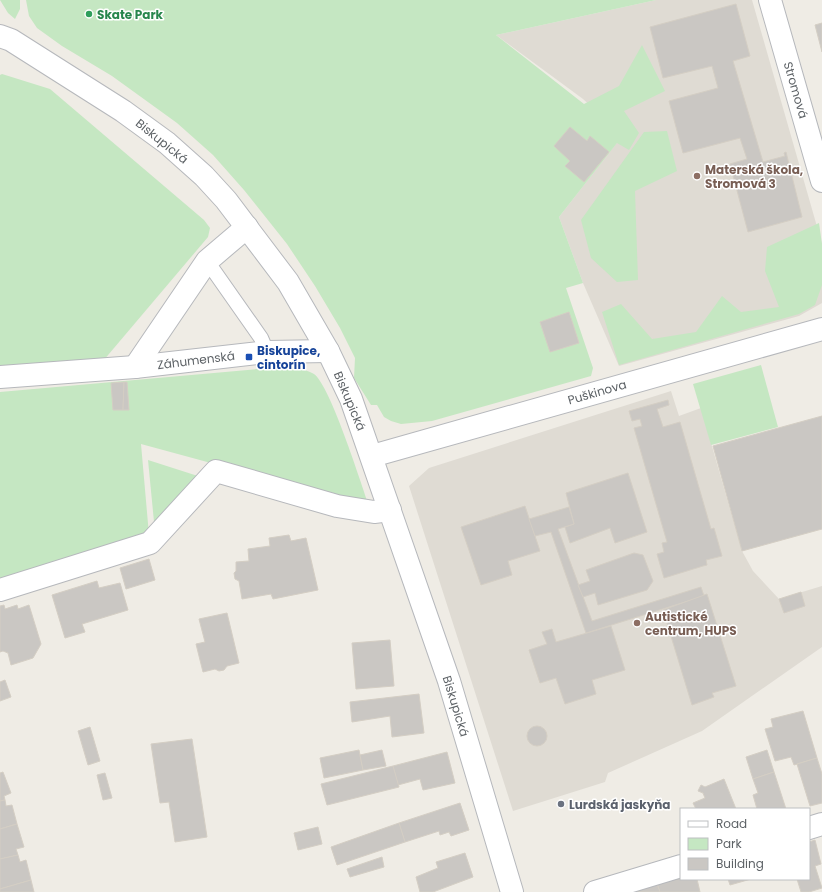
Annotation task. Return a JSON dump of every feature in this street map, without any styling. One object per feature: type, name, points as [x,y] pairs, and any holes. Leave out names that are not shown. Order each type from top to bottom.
[{"type":"street","name":"Stromová","points":[[770,0],[822,181]]},
{"type":"street","name":"Biskupická","points":[[0,36],[11,40],[77,80],[167,143],[204,176],[247,227],[288,282],[328,351],[351,399],[372,456],[449,681],[512,892]]},
{"type":"street","name":"Záhumenská","points":[[135,367],[207,261],[247,227]]},
{"type":"street","name":"Puškinova","points":[[372,456],[822,329]]},
{"type":"street","name":"Záhumenská","points":[[0,377],[135,367],[267,352],[328,351]]},
{"type":"street","points":[[0,590],[150,543],[216,471],[336,506],[374,512],[390,510]]},
{"type":"street","points":[[810,828],[822,824]]},
{"type":"street","points":[[597,892],[680,866]]},
{"type":"lane","points":[[207,261],[261,338],[267,352]]},
{"type":"shaded area","name":"Materská škola, Stromová 3","points":[[656,0],[752,0],[822,244],[822,303],[799,316],[619,366],[583,283],[559,217],[623,135],[583,99],[496,35]]},
{"type":"shaded area","name":"Autistické centrum, HUPS","points":[[671,391],[679,416],[701,408],[742,551],[753,571],[779,599],[822,586],[822,647],[702,731],[608,773],[605,782],[513,811],[409,486],[429,468]]},
{"type":"green space","points":[[0,0],[20,0],[20,9],[15,19],[8,13]]},
{"type":"green space","points":[[26,0],[656,0],[496,35],[584,104],[619,86],[642,45],[665,91],[624,111],[639,133],[629,150],[617,143],[559,217],[583,283],[566,288],[593,368],[591,376],[432,421],[401,424],[384,417],[377,405],[371,405],[354,378],[355,358],[340,328],[315,286],[287,244],[244,190],[213,155],[177,123],[112,76],[62,46],[37,28],[29,16]]},
{"type":"green space","points":[[2,74],[50,89],[204,220],[210,228],[208,237],[103,361],[0,366],[0,75]]},
{"type":"green space","points":[[667,131],[677,171],[635,191],[638,280],[617,282],[591,258],[581,220],[644,132]]},
{"type":"green space","points":[[819,223],[822,244],[822,285],[815,305],[799,314],[619,365],[602,312],[621,304],[652,339],[696,332],[722,296],[741,312],[779,307],[765,271],[767,247]]},
{"type":"green space","points":[[761,365],[778,427],[711,445],[693,384]]},
{"type":"green space","points":[[291,366],[314,374],[321,382],[336,415],[369,506],[141,444],[149,535],[0,582],[0,392]]},
{"type":"green space","points":[[148,460],[201,477],[155,532]]},
{"type":"building","points":[[736,4],[750,56],[733,61],[763,162],[785,156],[784,153],[786,152],[802,217],[748,232],[730,164],[747,159],[740,138],[683,153],[669,101],[718,88],[712,66],[663,78],[650,27]]},
{"type":"building","points":[[822,23],[822,52],[815,25]]},
{"type":"building","points":[[570,127],[587,141],[590,136],[609,152],[584,182],[565,166],[570,161],[554,146]]},
{"type":"building","points":[[569,312],[579,343],[550,352],[540,322]]},
{"type":"building","points":[[124,382],[123,410],[113,410],[111,383]]},
{"type":"building","points":[[124,382],[127,382],[129,410],[123,410]]},
{"type":"building","points":[[668,400],[669,405],[657,409],[663,427],[680,422],[711,529],[714,528],[722,556],[706,560],[707,565],[664,578],[657,554],[664,552],[662,543],[667,542],[634,428],[642,426],[640,419],[632,421],[629,411]]},
{"type":"building","points":[[822,416],[822,529],[742,551],[713,446]]},
{"type":"building","points":[[628,473],[647,532],[615,543],[610,528],[570,543],[565,527],[574,524],[566,493]]},
{"type":"building","points":[[525,506],[540,551],[508,561],[512,575],[481,585],[461,527]]},
{"type":"building","points":[[569,507],[574,524],[558,529],[592,621],[701,587],[704,596],[586,633],[551,532],[535,536],[529,519]]},
{"type":"building","points":[[289,535],[291,541],[306,538],[318,590],[273,599],[271,594],[242,599],[239,581],[235,579],[234,573],[236,571],[236,562],[249,561],[248,549],[270,546],[269,538]]},
{"type":"building","points":[[634,553],[643,555],[653,581],[647,590],[598,605],[595,593],[583,597],[578,585],[590,581],[586,570]]},
{"type":"building","points":[[149,559],[155,580],[126,589],[120,568]]},
{"type":"building","points":[[97,581],[99,588],[120,583],[128,610],[82,624],[85,632],[65,638],[52,595]]},
{"type":"building","points":[[801,592],[805,606],[784,613],[779,599]]},
{"type":"building","points":[[707,594],[736,686],[712,693],[714,697],[692,705],[663,610]]},
{"type":"building","points":[[4,605],[5,609],[17,605],[18,609],[29,605],[41,644],[33,658],[11,665],[8,653],[3,651],[0,652],[0,606]]},
{"type":"building","points":[[227,613],[239,663],[227,666],[224,670],[219,671],[215,669],[203,672],[196,644],[205,642],[199,619]]},
{"type":"building","points":[[611,626],[625,670],[592,680],[596,694],[565,704],[556,678],[540,683],[529,650],[547,644],[542,632],[552,629],[556,642]]},
{"type":"building","points":[[390,640],[394,686],[356,689],[352,643]]},
{"type":"building","points":[[5,680],[11,697],[0,701],[0,682]]},
{"type":"building","points":[[419,694],[424,733],[392,737],[390,716],[352,722],[350,702]]},
{"type":"building","points":[[803,711],[817,758],[794,765],[791,757],[775,761],[765,729],[773,727],[771,719]]},
{"type":"building","points":[[537,726],[544,729],[547,736],[544,743],[537,746],[530,743],[527,736],[530,729]]},
{"type":"building","points":[[90,727],[100,761],[88,765],[78,731]]},
{"type":"building","points":[[192,739],[207,837],[175,842],[169,802],[160,803],[151,744]]},
{"type":"building","points":[[359,750],[363,770],[324,778],[320,758]]},
{"type":"building","points":[[382,750],[386,766],[363,770],[360,755]]},
{"type":"building","points":[[767,750],[774,772],[753,779],[746,757]]},
{"type":"building","points":[[447,752],[455,783],[423,790],[420,779],[398,785],[393,766]]},
{"type":"building","points":[[817,758],[822,774],[822,803],[810,806],[797,764]]},
{"type":"building","points":[[393,766],[399,787],[327,805],[321,784]]},
{"type":"building","points":[[3,772],[11,793],[4,796],[5,800],[0,801],[0,773]]},
{"type":"building","points":[[774,772],[786,808],[757,808],[753,795],[758,793],[753,779]]},
{"type":"building","points":[[105,773],[112,798],[103,800],[97,775]]},
{"type":"building","points":[[724,779],[736,808],[696,808],[693,803],[705,798],[703,793],[698,791],[701,785],[705,787]]},
{"type":"building","points":[[5,800],[6,806],[12,805],[17,824],[0,829],[0,801]]},
{"type":"building","points":[[460,803],[469,830],[451,836],[449,832],[440,835],[439,831],[405,842],[399,823]]},
{"type":"building","points":[[399,823],[405,842],[337,865],[331,847]]},
{"type":"building","points":[[17,824],[24,847],[16,849],[18,855],[0,859],[0,829]]},
{"type":"building","points":[[318,827],[322,844],[298,850],[294,833]]},
{"type":"building","points":[[815,840],[821,864],[815,866],[822,888],[809,892],[801,892],[797,880],[810,880],[810,842]]},
{"type":"building","points":[[465,853],[473,877],[433,892],[420,892],[416,877],[438,868],[436,862]]},
{"type":"building","points":[[18,855],[20,862],[26,860],[31,880],[0,889],[0,859]]},
{"type":"building","points":[[382,857],[384,867],[350,877],[347,869]]},
{"type":"building","points":[[680,873],[680,880],[697,880],[700,892],[660,892],[656,881]]},
{"type":"building","points":[[31,880],[34,892],[0,892],[0,889]]},
{"type":"building","points":[[728,880],[748,880],[730,885]]},
{"type":"building","points":[[656,881],[660,892],[617,892]]},
{"type":"place","name":"Skate Park","points":[[89,14]]},
{"type":"place","name":"Materská škola, Stromová 3","points":[[697,176]]},
{"type":"place","name":"Biskupice, cintorín","points":[[249,357]]},
{"type":"place","name":"Autistické centrum, HUPS","points":[[637,623]]},
{"type":"place","name":"Lurdská jaskyňa","points":[[561,804]]}]
